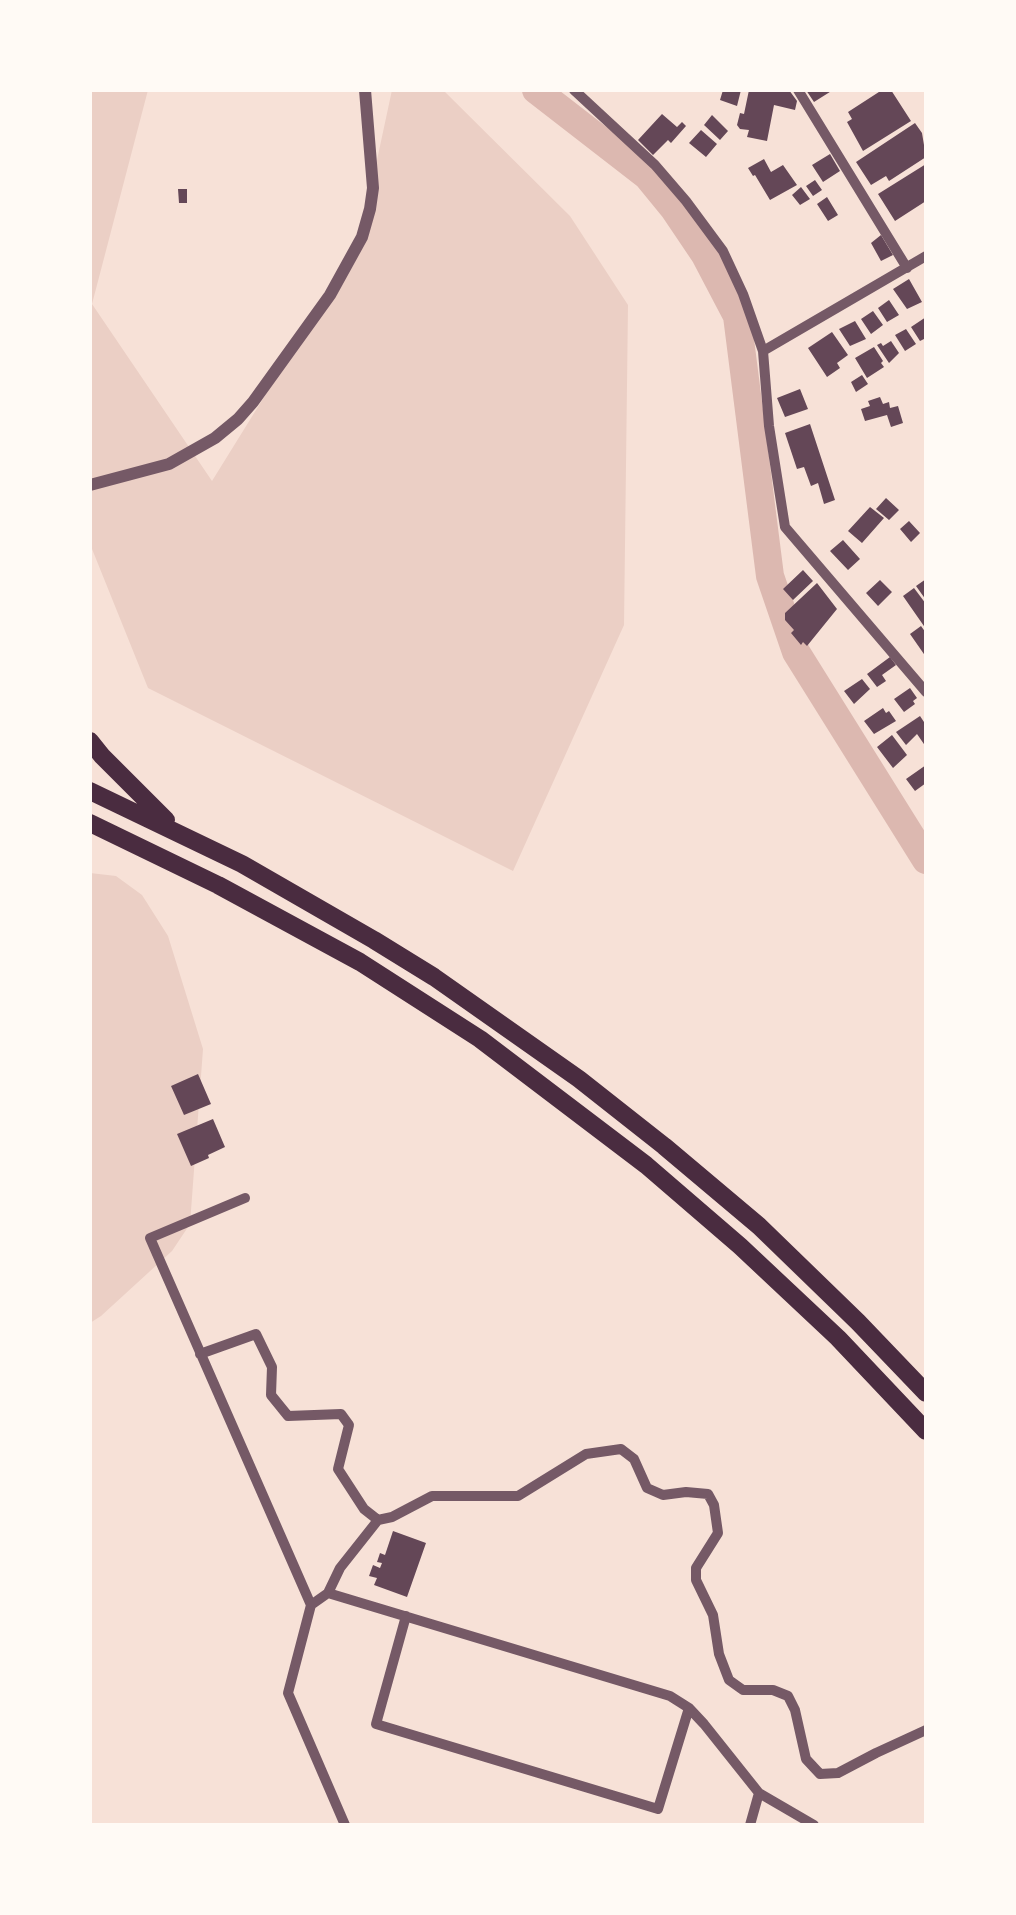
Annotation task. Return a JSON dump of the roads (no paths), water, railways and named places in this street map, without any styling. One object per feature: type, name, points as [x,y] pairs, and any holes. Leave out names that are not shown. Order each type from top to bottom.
[{"type":"highway","points":[[90,741],[153,809],[184,836]]},
{"type":"highway","points":[[90,791],[242,864],[316,906],[434,978],[579,1080],[759,1226],[926,1393]]},
{"type":"highway","points":[[90,823],[218,885],[360,962],[480,1039],[646,1164],[740,1246],[838,1338],[926,1431]]},
{"type":"highway","points":[[90,832],[218,885]]},
{"type":"street","points":[[90,485],[168,464],[215,438],[253,402],[330,295],[362,237],[370,209],[372,158],[365,90]]},
{"type":"street","points":[[574,90],[654,165],[723,251],[763,351],[769,426],[785,528],[926,692]]},
{"type":"street","points":[[798,90],[908,268]]},
{"type":"street","points":[[763,351],[926,256]]},
{"type":"street","points":[[245,1198],[150,1238],[311,1605],[288,1693],[346,1825]]},
{"type":"street","points":[[200,1354],[256,1334],[272,1367],[271,1395],[288,1416],[340,1414],[349,1425],[338,1469],[364,1509],[378,1520]]},
{"type":"street","points":[[311,1605],[328,1593],[340,1568],[378,1520],[432,1496],[518,1496],[586,1454],[620,1449],[634,1459],[647,1488],[662,1495],[708,1494],[714,1505],[718,1533],[696,1568],[696,1580],[712,1615],[729,1680],[744,1690],[773,1690],[788,1696],[806,1759],[820,1774],[838,1773],[926,1730]]},
{"type":"street","points":[[328,1593],[670,1696],[689,1708],[759,1793],[814,1825]]},
{"type":"street","points":[[406,1616],[376,1724],[658,1809],[689,1708]]},
{"type":"street","points":[[750,1825],[759,1793]]},
{"type":"waterway","points":[[536,90],[647,176],[705,255],[737,316],[770,576],[796,652],[926,860]]}]
